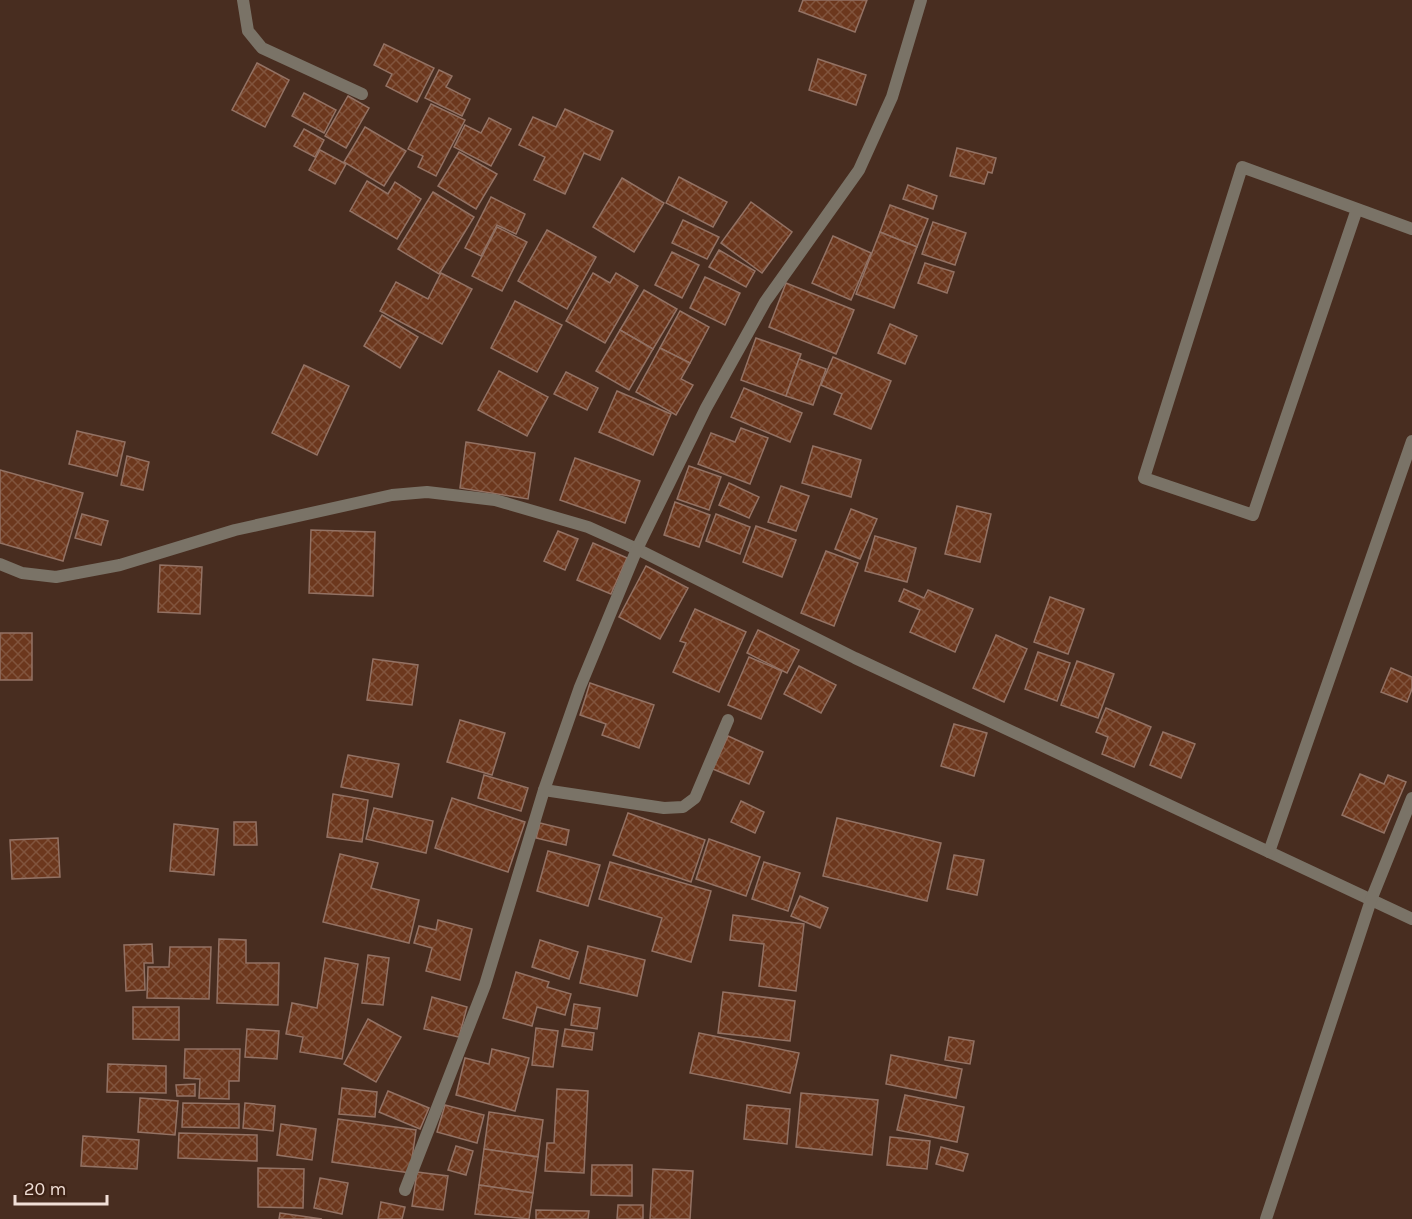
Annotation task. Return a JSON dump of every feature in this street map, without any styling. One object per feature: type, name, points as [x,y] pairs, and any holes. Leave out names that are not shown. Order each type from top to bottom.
[{"type":"street","points":[[243,0],[248,31],[262,48],[362,94]]},
{"type":"street","points":[[405,1190],[485,985],[544,790],[580,687],[637,549],[706,408],[765,302],[859,170],[892,97],[921,0]]},
{"type":"street","points":[[1357,209],[1253,515],[1144,478],[1242,167],[1412,229]]},
{"type":"street","points":[[1269,852],[1412,441]]},
{"type":"street","points":[[0,564],[22,573],[56,577],[120,565],[236,530],[337,505],[392,495],[427,492],[495,500],[547,513],[588,527],[637,549],[855,658],[1412,919]]},
{"type":"street","points":[[544,790],[664,808],[683,807],[695,798],[728,720]]},
{"type":"street","points":[[1266,1219],[1371,900],[1412,798]]},
{"type":"building","points":[[803,0],[867,0],[855,32],[799,11]]},
{"type":"building","points":[[384,44],[434,68],[417,102],[386,86],[392,74],[374,65]]},
{"type":"building","points":[[818,59],[866,75],[856,105],[809,90]]},
{"type":"building","points":[[257,63],[289,80],[265,127],[232,110]]},
{"type":"building","points":[[439,70],[452,76],[446,87],[470,99],[462,116],[425,98]]},
{"type":"building","points":[[304,93],[336,110],[324,133],[292,116]]},
{"type":"building","points":[[348,96],[369,108],[346,148],[325,136]]},
{"type":"building","points":[[431,104],[465,120],[436,176],[418,167],[423,156],[408,149]]},
{"type":"building","points":[[565,109],[613,131],[600,160],[584,153],[565,194],[534,180],[545,157],[519,145],[533,117],[556,127]]},
{"type":"building","points":[[489,118],[511,129],[491,166],[454,147],[465,125],[481,133]]},
{"type":"building","points":[[365,127],[406,151],[384,186],[344,162]]},
{"type":"building","points":[[304,129],[324,140],[315,157],[294,146]]},
{"type":"building","points":[[957,148],[996,158],[992,173],[988,172],[984,184],[950,176]]},
{"type":"building","points":[[320,150],[346,164],[335,184],[309,170]]},
{"type":"building","points":[[459,152],[497,174],[476,209],[438,186]]},
{"type":"building","points":[[679,177],[727,202],[713,227],[666,203]]},
{"type":"building","points":[[622,178],[664,203],[634,252],[593,227]]},
{"type":"building","points":[[367,181],[388,194],[395,182],[421,199],[397,239],[350,211]]},
{"type":"building","points":[[908,185],[937,196],[933,209],[903,199]]},
{"type":"building","points":[[433,192],[474,217],[439,274],[398,249]]},
{"type":"building","points":[[491,197],[525,214],[516,234],[497,225],[481,256],[465,248]]},
{"type":"building","points":[[751,202],[792,232],[762,273],[721,243]]},
{"type":"building","points":[[890,205],[928,219],[917,247],[880,232]]},
{"type":"building","points":[[683,220],[719,237],[707,259],[672,243]]},
{"type":"building","points":[[933,222],[966,233],[955,265],[922,254]]},
{"type":"building","points":[[497,227],[527,242],[502,291],[472,276]]},
{"type":"building","points":[[547,230],[596,257],[567,309],[518,281]]},
{"type":"building","points":[[880,232],[917,247],[894,308],[856,294]]},
{"type":"building","points":[[833,236],[871,253],[851,300],[812,283]]},
{"type":"building","points":[[719,250],[755,271],[746,287],[709,267]]},
{"type":"building","points":[[672,252],[699,265],[682,298],[655,285]]},
{"type":"building","points":[[925,263],[954,272],[947,293],[918,283]]},
{"type":"building","points":[[441,273],[472,289],[442,344],[380,311],[396,282],[428,299]]},
{"type":"building","points":[[593,273],[610,283],[616,273],[638,286],[605,343],[566,321]]},
{"type":"building","points":[[705,277],[740,293],[725,325],[690,308]]},
{"type":"building","points":[[786,283],[854,310],[836,354],[769,327]]},
{"type":"building","points":[[644,290],[677,309],[653,349],[620,330]]},
{"type":"building","points":[[515,301],[562,325],[537,372],[491,348]]},
{"type":"building","points":[[680,311],[709,327],[690,363],[660,348]]},
{"type":"building","points":[[382,315],[418,337],[400,368],[364,346]]},
{"type":"building","points":[[890,324],[917,336],[905,364],[878,353]]},
{"type":"building","points":[[620,330],[653,349],[629,390],[596,371]]},
{"type":"building","points":[[756,338],[801,354],[786,396],[741,380]]},
{"type":"building","points":[[660,348],[690,363],[681,379],[693,385],[676,415],[636,392]]},
{"type":"building","points":[[833,357],[891,381],[871,429],[834,414],[842,394],[821,385]]},
{"type":"building","points":[[799,359],[826,369],[813,405],[786,396]]},
{"type":"building","points":[[304,365],[349,386],[317,455],[272,433]]},
{"type":"building","points":[[499,371],[548,397],[527,436],[478,410]]},
{"type":"building","points":[[566,372],[598,388],[587,410],[554,394]]},
{"type":"building","points":[[744,388],[802,413],[790,442],[731,417]]},
{"type":"building","points":[[617,391],[671,414],[653,455],[599,432]]},
{"type":"building","points":[[741,428],[768,438],[750,484],[698,464],[711,433],[735,442]]},
{"type":"building","points":[[77,431],[125,442],[117,476],[69,464]]},
{"type":"building","points":[[466,442],[535,453],[528,499],[460,488]]},
{"type":"building","points":[[813,446],[861,460],[851,497],[802,483]]},
{"type":"building","points":[[127,456],[149,462],[143,490],[121,485]]},
{"type":"building","points":[[575,458],[640,481],[625,523],[560,500]]},
{"type":"building","points":[[689,466],[721,477],[709,510],[677,499]]},
{"type":"building","points":[[0,470],[83,493],[63,561],[0,543]]},
{"type":"building","points":[[729,483],[759,497],[749,518],[719,505]]},
{"type":"building","points":[[781,486],[809,496],[796,531],[768,522]]},
{"type":"building","points":[[675,502],[710,515],[699,547],[664,535]]},
{"type":"building","points":[[957,506],[991,514],[980,562],[945,554]]},
{"type":"building","points":[[851,509],[877,519],[860,559],[835,549]]},
{"type":"building","points":[[82,514],[108,521],[101,545],[75,538]]},
{"type":"building","points":[[716,514],[750,527],[740,554],[706,541]]},
{"type":"building","points":[[756,526],[796,540],[782,577],[743,562]]},
{"type":"building","points":[[311,530],[375,532],[373,596],[309,593]]},
{"type":"building","points":[[558,531],[578,539],[565,570],[544,561]]},
{"type":"building","points":[[875,536],[916,548],[907,582],[865,571]]},
{"type":"building","points":[[593,543],[627,558],[611,594],[577,580]]},
{"type":"building","points":[[826,551],[858,563],[834,626],[801,613]]},
{"type":"building","points":[[160,565],[202,567],[200,614],[158,612]]},
{"type":"building","points":[[646,566],[688,588],[660,639],[619,617]]},
{"type":"building","points":[[904,589],[924,598],[928,590],[973,609],[955,652],[910,632],[920,610],[899,601]]},
{"type":"building","points":[[1050,597],[1084,609],[1068,654],[1034,642]]},
{"type":"building","points":[[695,609],[746,632],[719,692],[673,672],[686,643],[680,641]]},
{"type":"building","points":[[758,630],[799,650],[787,673],[747,653]]},
{"type":"building","points":[[0,633],[32,633],[32,680],[0,680]]},
{"type":"building","points":[[996,635],[1027,649],[1004,702],[973,688]]},
{"type":"building","points":[[1038,652],[1070,663],[1057,701],[1025,689]]},
{"type":"building","points":[[749,657],[782,671],[761,719],[728,705]]},
{"type":"building","points":[[373,659],[418,665],[412,705],[367,700]]},
{"type":"building","points":[[1077,661],[1114,674],[1098,718],[1061,705]]},
{"type":"building","points":[[799,666],[836,685],[821,713],[784,694]]},
{"type":"building","points":[[1391,668],[1412,677],[1412,689],[1407,702],[1381,692]]},
{"type":"building","points":[[590,683],[654,705],[639,748],[602,735],[606,724],[580,715]]},
{"type":"building","points":[[1106,708],[1151,727],[1134,767],[1102,754],[1108,737],[1096,732]]},
{"type":"building","points":[[460,720],[505,733],[492,775],[447,762]]},
{"type":"building","points":[[954,724],[987,733],[974,776],[941,766]]},
{"type":"building","points":[[1163,732],[1195,744],[1181,778],[1150,765]]},
{"type":"building","points":[[728,736],[763,752],[749,784],[713,769]]},
{"type":"building","points":[[348,755],[399,764],[392,797],[341,787]]},
{"type":"building","points":[[1360,774],[1384,784],[1388,775],[1406,782],[1384,833],[1342,815]]},
{"type":"building","points":[[484,775],[528,788],[521,811],[478,798]]},
{"type":"building","points":[[333,794],[368,800],[362,842],[327,837]]},
{"type":"building","points":[[452,798],[525,822],[508,872],[435,848]]},
{"type":"building","points":[[741,801],[764,812],[755,833],[731,822]]},
{"type":"building","points":[[374,808],[433,821],[426,853],[366,839]]},
{"type":"building","points":[[628,813],[705,840],[691,882],[613,855]]},
{"type":"building","points":[[837,818],[941,843],[927,901],[823,876]]},
{"type":"building","points":[[234,822],[256,822],[257,845],[234,845]]},
{"type":"building","points":[[540,823],[569,830],[566,845],[536,838]]},
{"type":"building","points":[[174,824],[218,829],[214,875],[170,871]]},
{"type":"building","points":[[58,838],[60,877],[12,879],[10,840]]},
{"type":"building","points":[[709,839],[760,857],[746,896],[696,879]]},
{"type":"building","points":[[548,851],[600,865],[588,906],[537,891]]},
{"type":"building","points":[[340,854],[378,863],[371,888],[419,900],[409,943],[323,922]]},
{"type":"building","points":[[954,855],[984,860],[977,895],[947,889]]},
{"type":"building","points":[[610,862],[711,891],[691,962],[652,951],[662,918],[599,899]]},
{"type":"building","points":[[764,862],[800,873],[788,911],[752,899]]},
{"type":"building","points":[[800,896],[828,908],[820,928],[791,916]]},
{"type":"building","points":[[733,915],[804,924],[796,991],[759,986],[764,944],[730,940]]},
{"type":"building","points":[[438,920],[472,929],[460,980],[426,971],[432,948],[414,943],[419,926],[436,930]]},
{"type":"building","points":[[219,939],[246,940],[246,963],[279,963],[278,1005],[217,1003]]},
{"type":"building","points":[[540,940],[578,952],[569,979],[532,967]]},
{"type":"building","points":[[152,944],[153,963],[144,963],[145,990],[126,991],[124,945]]},
{"type":"building","points":[[588,946],[645,960],[637,996],[580,983]]},
{"type":"building","points":[[170,947],[211,947],[209,999],[147,998],[148,967],[169,967]]},
{"type":"building","points":[[368,955],[389,958],[383,1005],[362,1003]]},
{"type":"building","points":[[325,958],[358,964],[342,1059],[300,1052],[303,1037],[286,1034],[292,1003],[317,1008]]},
{"type":"building","points":[[516,972],[549,982],[547,987],[571,994],[565,1015],[537,1007],[532,1026],[503,1018]]},
{"type":"building","points":[[723,992],[795,1001],[790,1041],[718,1033]]},
{"type":"building","points":[[432,997],[467,1007],[459,1037],[424,1029]]},
{"type":"building","points":[[574,1004],[600,1008],[597,1029],[571,1025]]},
{"type":"building","points":[[133,1007],[179,1007],[179,1040],[133,1039]]},
{"type":"building","points":[[368,1019],[401,1037],[376,1082],[344,1064]]},
{"type":"building","points":[[536,1028],[558,1031],[553,1067],[532,1065]]},
{"type":"building","points":[[247,1029],[279,1031],[277,1059],[245,1057]]},
{"type":"building","points":[[565,1029],[594,1033],[592,1050],[562,1046]]},
{"type":"building","points":[[699,1033],[799,1053],[790,1093],[690,1073]]},
{"type":"building","points":[[949,1037],[974,1041],[970,1064],[945,1060]]},
{"type":"building","points":[[185,1049],[240,1049],[239,1081],[229,1081],[229,1099],[199,1098],[200,1079],[184,1078]]},
{"type":"building","points":[[492,1049],[529,1058],[515,1111],[456,1095],[465,1058],[489,1064]]},
{"type":"building","points":[[891,1055],[962,1069],[956,1098],[886,1084]]},
{"type":"building","points":[[108,1064],[166,1066],[166,1093],[107,1092]]},
{"type":"building","points":[[195,1084],[195,1096],[177,1096],[176,1085]]},
{"type":"building","points":[[342,1088],[377,1092],[375,1117],[339,1114]]},
{"type":"building","points":[[557,1089],[588,1091],[584,1173],[545,1171],[547,1143],[554,1143]]},
{"type":"building","points":[[388,1091],[429,1108],[420,1129],[379,1112]]},
{"type":"building","points":[[801,1093],[878,1100],[872,1155],[796,1147]]},
{"type":"building","points":[[905,1095],[964,1107],[957,1142],[897,1130]]},
{"type":"building","points":[[140,1098],[178,1101],[175,1135],[138,1132]]},
{"type":"building","points":[[183,1103],[239,1104],[239,1128],[182,1127]]},
{"type":"building","points":[[245,1103],[275,1106],[273,1131],[243,1128]]},
{"type":"building","points":[[445,1105],[484,1115],[477,1143],[437,1132]]},
{"type":"building","points":[[747,1105],[790,1109],[787,1144],[744,1139]]},
{"type":"building","points":[[489,1112],[543,1120],[538,1157],[484,1149]]},
{"type":"building","points":[[338,1119],[416,1130],[410,1173],[332,1162]]},
{"type":"building","points":[[281,1124],[316,1129],[312,1160],[277,1155]]},
{"type":"building","points":[[179,1133],[257,1135],[257,1161],[178,1158]]},
{"type":"building","points":[[83,1136],[139,1140],[137,1169],[81,1166]]},
{"type":"building","points":[[890,1137],[930,1141],[927,1169],[887,1165]]},
{"type":"building","points":[[456,1146],[473,1151],[466,1175],[448,1170]]},
{"type":"building","points":[[941,1147],[968,1154],[963,1171],[936,1164]]},
{"type":"building","points":[[484,1149],[538,1157],[533,1193],[479,1185]]},
{"type":"building","points":[[592,1165],[632,1165],[632,1196],[591,1195]]},
{"type":"building","points":[[258,1168],[304,1169],[303,1208],[258,1207]]},
{"type":"building","points":[[653,1169],[693,1171],[690,1219],[650,1219]]},
{"type":"building","points":[[417,1172],[448,1176],[443,1210],[412,1206]]},
{"type":"building","points":[[320,1178],[348,1183],[342,1214],[314,1208]]},
{"type":"building","points":[[479,1185],[533,1193],[529,1219],[475,1214]]},
{"type":"building","points":[[381,1202],[405,1207],[402,1219],[378,1219]]},
{"type":"building","points":[[618,1205],[643,1205],[643,1219],[617,1219]]},
{"type":"building","points":[[536,1210],[589,1211],[588,1219],[536,1219]]},
{"type":"building","points":[[280,1213],[322,1219],[279,1219]]}]
